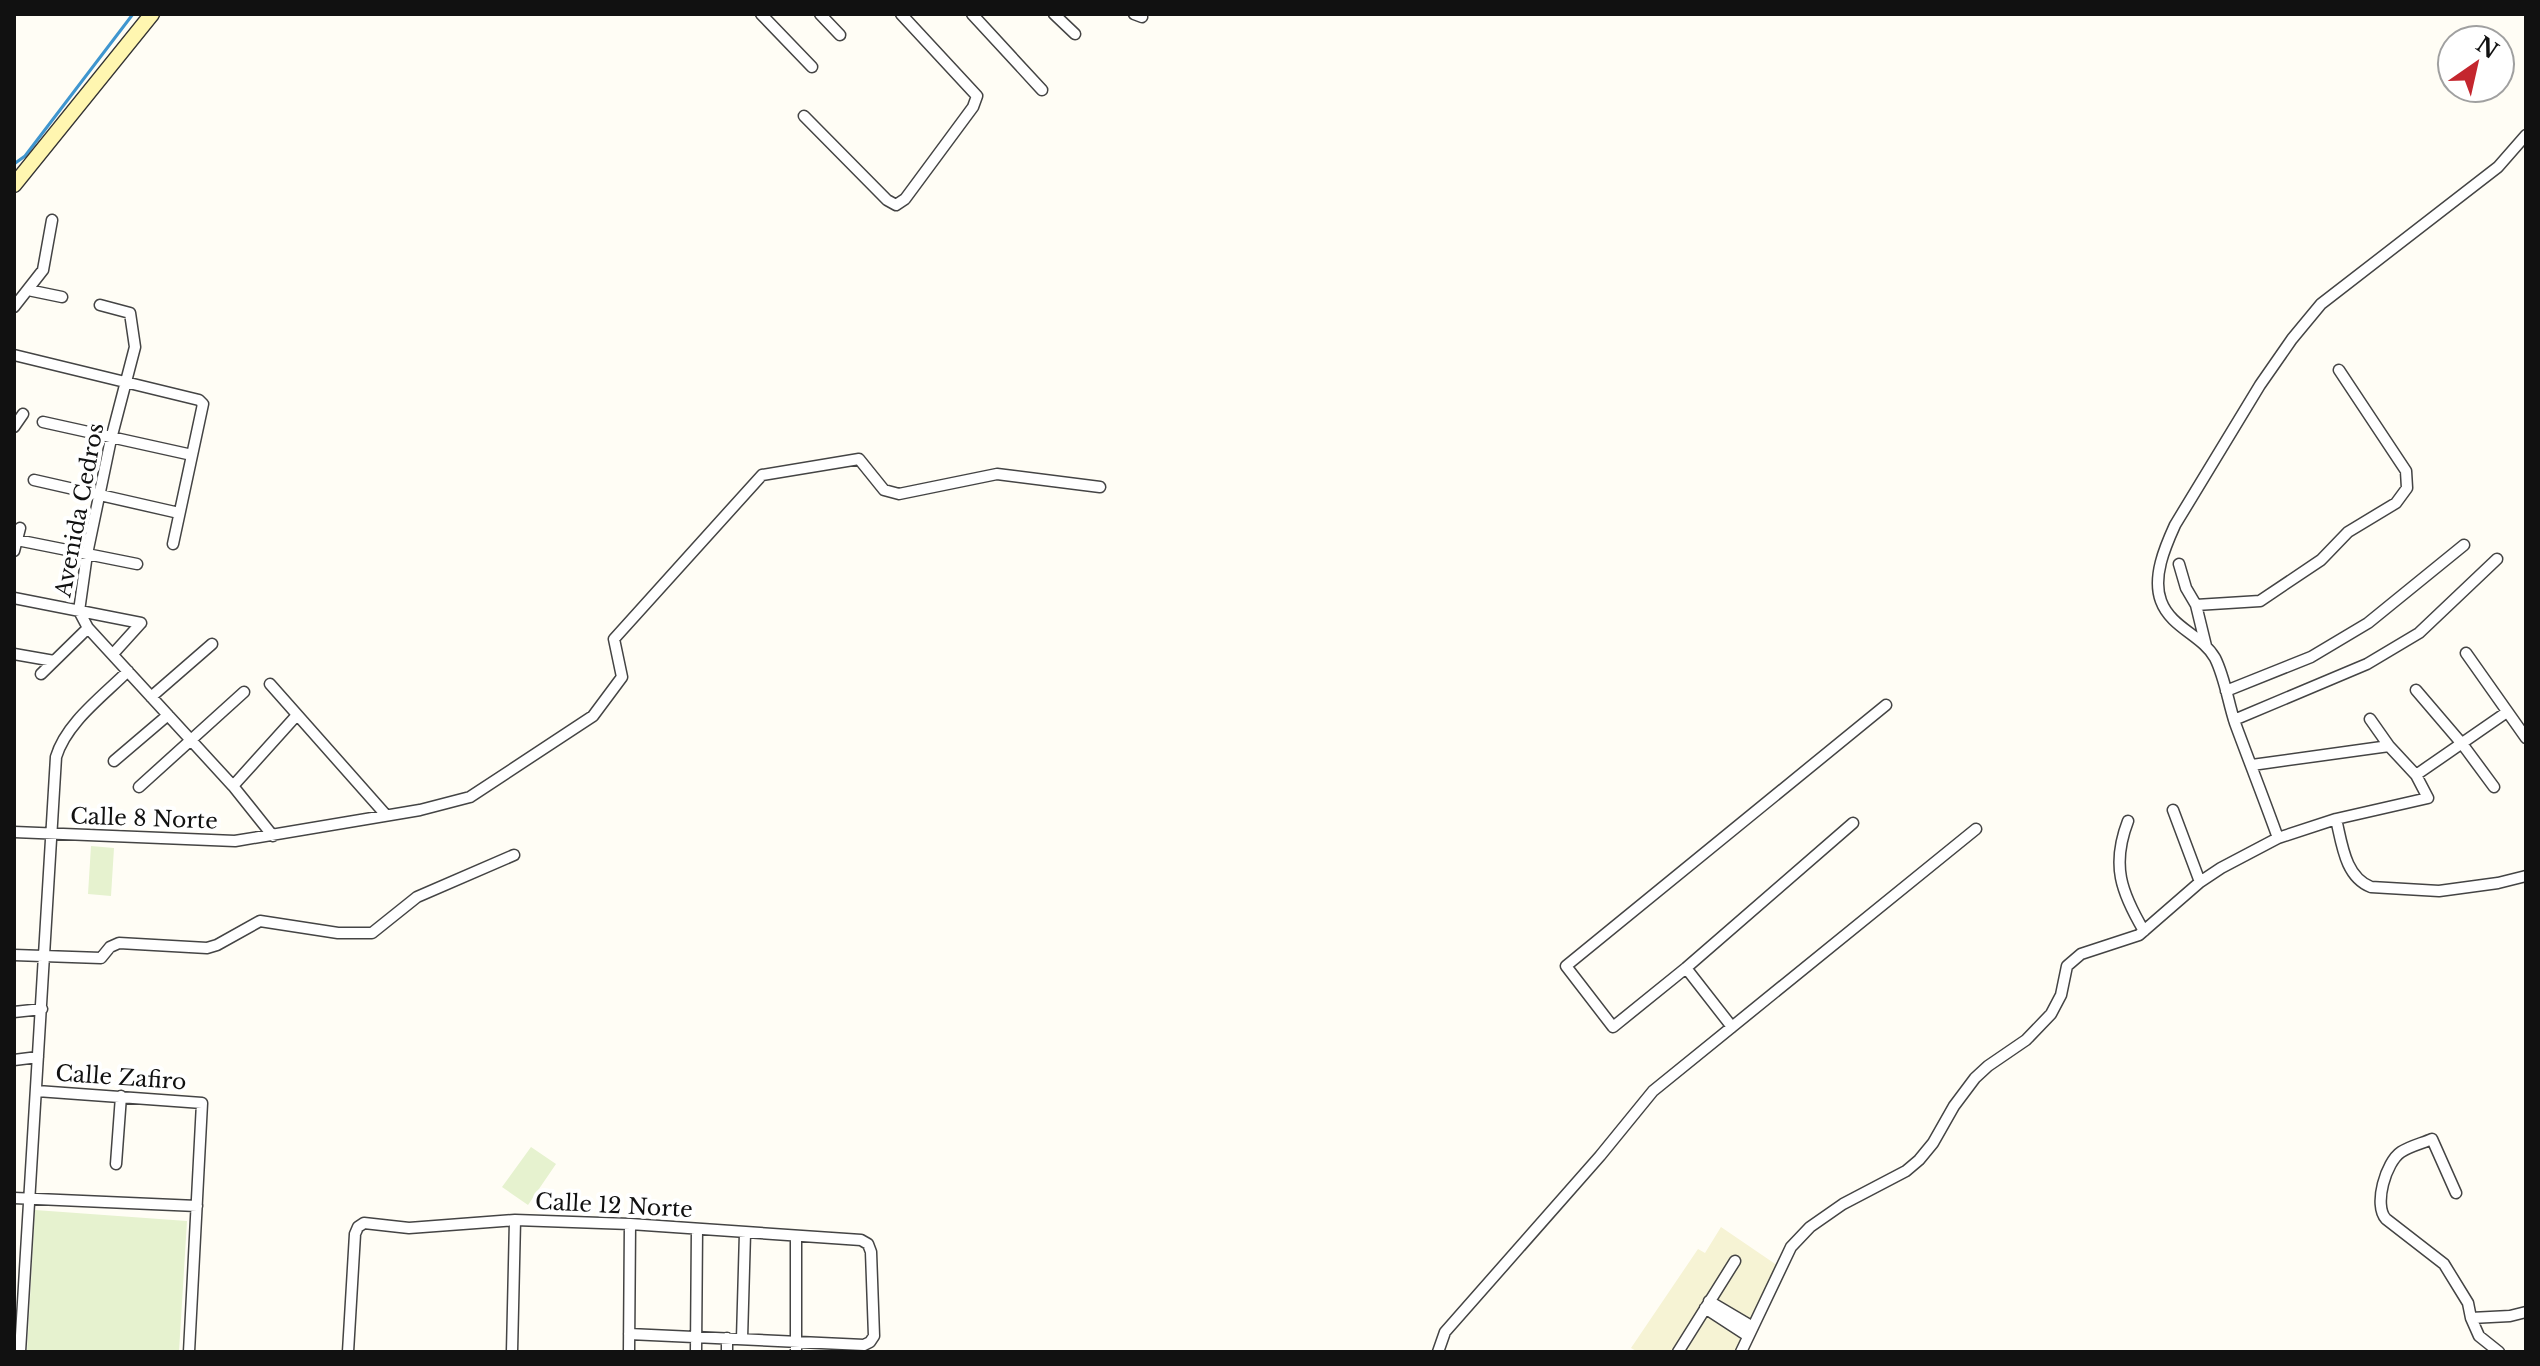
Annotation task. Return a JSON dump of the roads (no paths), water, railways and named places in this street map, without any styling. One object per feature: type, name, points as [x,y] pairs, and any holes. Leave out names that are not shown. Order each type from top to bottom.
[{"type":"street","points":[[14,185],[152,14]]},
{"type":"street","points":[[761,14],[812,67]]},
{"type":"street","points":[[820,14],[840,35]]},
{"type":"street","points":[[804,116],[887,200],[896,205],[905,199],[973,107],[977,96],[901,14]]},
{"type":"street","points":[[972,14],[1042,90]]},
{"type":"street","points":[[1054,14],[1075,34]]},
{"type":"street","points":[[2278,838],[2215,659],[2206,646],[2174,623],[2161,602],[2159,571],[2175,525],[2260,385],[2321,304],[2498,167],[2526,135]]},
{"type":"street","points":[[14,307],[43,270],[52,220]]},
{"type":"street","points":[[28,290],[62,297]]},
{"type":"street","name":"Avenida Cedros","points":[[100,305],[130,313],[135,347],[111,439],[87,554],[79,611],[88,628],[233,786],[273,836]]},
{"type":"street","points":[[14,355],[126,381],[199,400],[203,404],[173,544]]},
{"type":"street","points":[[2196,605],[2260,601],[2321,560],[2348,532],[2396,503],[2407,488],[2406,471],[2339,370]]},
{"type":"street","points":[[14,427],[23,414]]},
{"type":"street","points":[[43,422],[192,455]]},
{"type":"street","name":"Calle 8 Norte","points":[[14,832],[235,841],[420,810],[470,797],[593,716],[622,677],[614,639],[762,475],[859,459],[884,490],[899,494],[997,474],[1100,487]]},
{"type":"street","points":[[34,480],[179,513]]},
{"type":"street","points":[[20,528],[16,546],[87,554],[137,564]]},
{"type":"street","points":[[2226,691],[2311,657],[2368,623],[2464,545]]},
{"type":"street","points":[[2234,720],[2367,664],[2419,633],[2497,559]]},
{"type":"street","points":[[2179,564],[2186,588],[2196,605],[2206,646]]},
{"type":"street","points":[[14,598],[141,623],[113,654]]},
{"type":"street","points":[[41,674],[88,628]]},
{"type":"street","points":[[151,697],[212,644]]},
{"type":"street","points":[[2466,653],[2526,738]]},
{"type":"street","points":[[14,654],[54,661]]},
{"type":"street","points":[[20,1352],[19,1305],[30,1199],[56,757],[59,745],[76,723],[128,671]]},
{"type":"street","points":[[270,684],[386,815]]},
{"type":"street","points":[[2416,690],[2494,787]]},
{"type":"street","points":[[139,787],[244,692]]},
{"type":"street","points":[[1853,823],[1613,1027],[1566,966],[1886,705]]},
{"type":"street","points":[[2416,775],[2507,712]]},
{"type":"street","points":[[114,761],[168,715]]},
{"type":"street","points":[[233,786],[297,715]]},
{"type":"street","points":[[1741,1352],[1791,1247],[1810,1227],[1843,1204],[1906,1171],[1919,1160],[1975,1078],[2026,1040],[2051,1014],[2061,995],[2067,966],[2081,954],[2144,931],[2200,882],[2278,838],[2336,819],[2427,799],[2416,775],[2389,746],[2370,719]]},
{"type":"street","points":[[2252,765],[2389,746]]},
{"type":"street","points":[[2173,810],[2200,882]]},
{"type":"street","points":[[2336,819],[2352,874],[2371,887],[2439,891],[2526,876]]},
{"type":"street","points":[[2128,821],[2118,860],[2121,883],[2129,906],[2144,931]]},
{"type":"street","points":[[1438,1352],[1445,1332],[1653,1091],[1976,829]]},
{"type":"street","points":[[14,955],[101,958],[110,947],[119,943],[207,948],[260,921],[338,933],[372,933],[417,897],[514,855]]},
{"type":"street","points":[[1686,968],[1732,1027]]},
{"type":"street","points":[[14,1012],[42,1009]]},
{"type":"street","points":[[14,1060],[38,1057]]},
{"type":"street","name":"Calle Zafiro","points":[[37,1091],[202,1103],[197,1206]]},
{"type":"street","points":[[116,1164],[121,1096]]},
{"type":"street","points":[[2456,1193],[2432,1139],[2399,1153],[2385,1177],[2380,1208],[2386,1219],[2444,1264],[2468,1303],[2479,1336],[2499,1352]]},
{"type":"street","points":[[14,1198],[197,1206],[189,1352]]},
{"type":"street","points":[[512,1352],[515,1220]]},
{"type":"street","name":"Calle 12 Norte","points":[[348,1352],[358,1227],[364,1223],[409,1228],[515,1220],[630,1224],[861,1240],[868,1244],[871,1252],[874,1336],[870,1342],[864,1345],[796,1347]]},
{"type":"street","points":[[629,1352],[630,1224]]},
{"type":"street","points":[[696,1352],[697,1229]]},
{"type":"street","points":[[742,1339],[745,1233]]},
{"type":"street","points":[[629,1334],[742,1339],[796,1347],[796,1237]]},
{"type":"street","points":[[1678,1352],[1735,1261]]},
{"type":"street","points":[[1707,1304],[1751,1331]]},
{"type":"street","points":[[2471,1318],[2526,1312]]},
{"type":"street","points":[[727,1338],[727,1352]]},
{"type":"waterway","points":[[14,164],[25,156],[133,14]]}]
